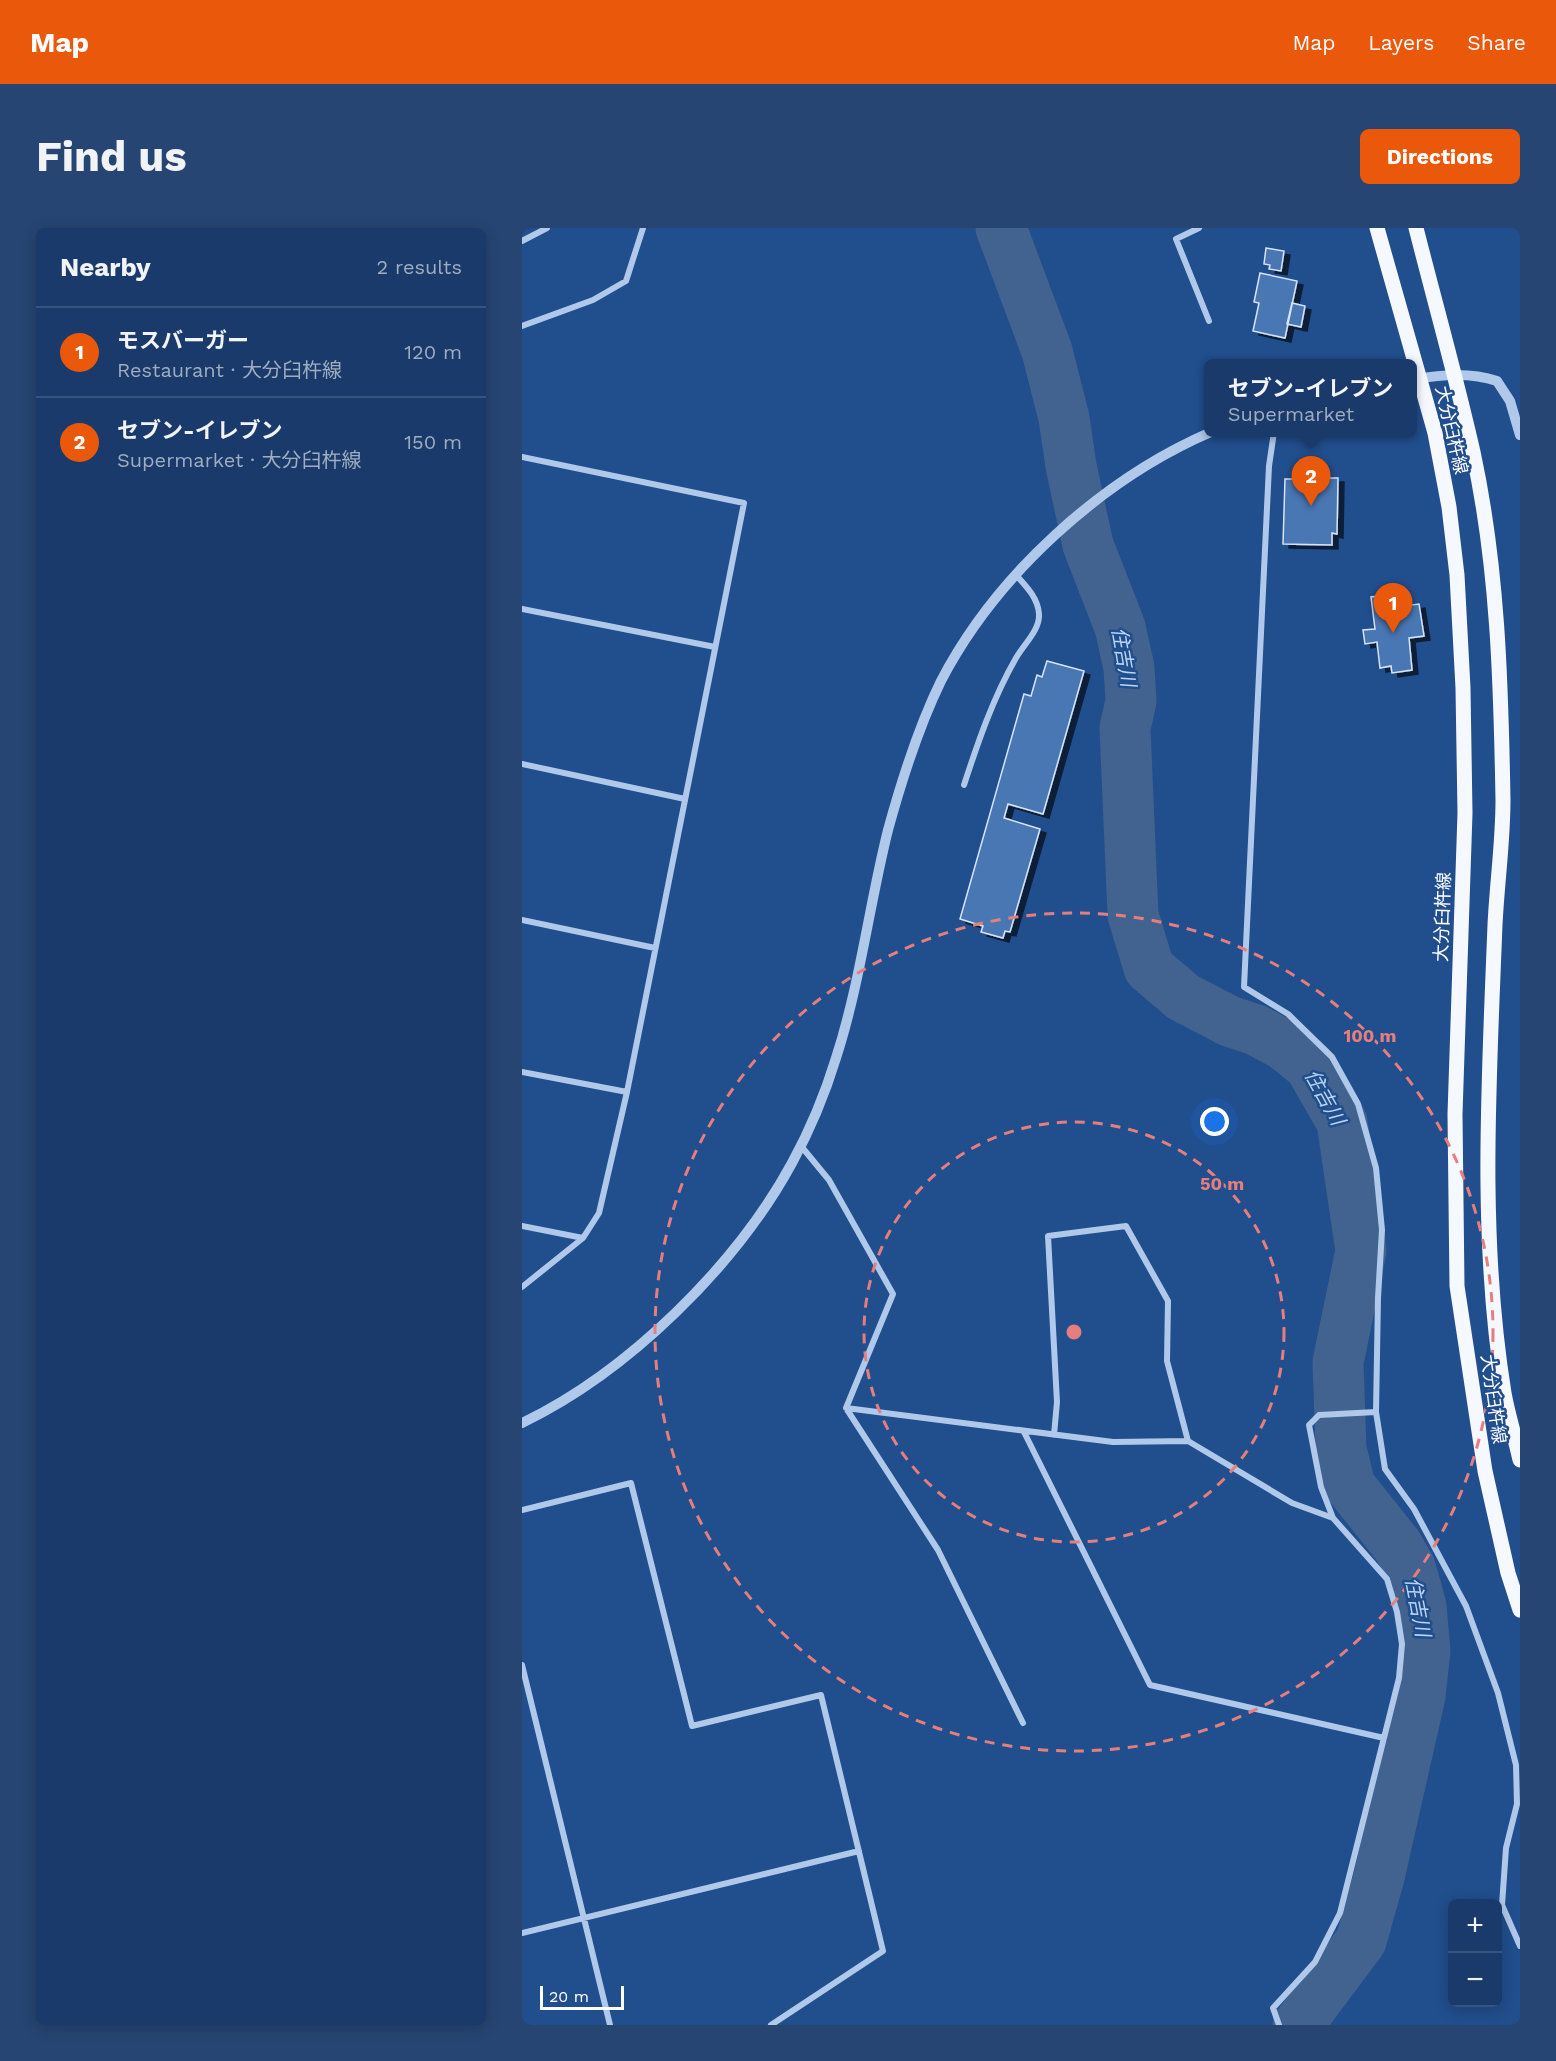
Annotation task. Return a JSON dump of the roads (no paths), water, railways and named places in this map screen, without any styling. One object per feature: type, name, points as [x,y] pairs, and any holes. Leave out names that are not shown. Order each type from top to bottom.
[{"type":"main road","name":"大分臼杵線","points":[[1377,228],[1412,359]]},
{"type":"main road","name":"大分臼杵線","points":[[1416,228],[1473,453],[1491,564],[1500,662],[1503,805],[1496,903],[1487,1122],[1491,1275],[1505,1394],[1520,1460]]},
{"type":"main road","name":"大分臼杵線","points":[[1417,378],[1430,413],[1445,486],[1460,606],[1465,813],[1455,1114],[1457,1286],[1485,1471],[1508,1573],[1520,1610]]},
{"type":"street","points":[[522,241],[547,228]]},
{"type":"street","points":[[522,326],[593,300],[626,281],[643,228]]},
{"type":"street","points":[[1199,228],[1176,239],[1209,321]]},
{"type":"street","points":[[1417,378],[1453,374],[1479,376],[1497,381],[1510,401],[1520,435]]},
{"type":"street","points":[[522,1423],[590,1383],[632,1351],[680,1307],[730,1253],[776,1190],[801,1146],[826,1086],[850,1010],[887,834],[911,755],[942,681],[978,624],[1016,574],[1052,538],[1110,491],[1149,464],[1177,447],[1204,435]]},
{"type":"street","points":[[1273,437],[1269,466],[1244,987],[1288,1014],[1332,1057],[1358,1104],[1376,1168],[1382,1230],[1376,1413],[1385,1469],[1414,1509],[1466,1606],[1498,1693],[1516,1765],[1517,1804],[1506,1848],[1502,1905],[1520,1946]]},
{"type":"street","points":[[522,457],[744,503],[627,1092],[599,1213],[583,1238],[522,1287]]},
{"type":"street","points":[[964,785],[980,735],[998,694],[1038,622],[1039,614],[1035,600],[1016,574]]},
{"type":"street","points":[[522,609],[715,647]]},
{"type":"street","points":[[522,764],[685,799]]},
{"type":"street","points":[[522,920],[656,948]]},
{"type":"street","points":[[522,1071],[627,1092]]},
{"type":"street","points":[[801,1146],[829,1180],[893,1294],[846,1408]]},
{"type":"street","points":[[522,1226],[583,1238]]},
{"type":"street","points":[[1054,1435],[1057,1402],[1048,1236],[1126,1227],[1168,1301],[1167,1360],[1188,1441]]},
{"type":"street","points":[[846,1408],[1113,1442],[1188,1441],[1292,1503],[1333,1518]]},
{"type":"street","points":[[846,1408],[938,1550],[1023,1723]]},
{"type":"street","points":[[1278,2023],[1273,2008],[1314,1962],[1340,1913],[1399,1678],[1402,1644],[1397,1612],[1387,1579],[1333,1518],[1321,1487],[1309,1425],[1319,1415],[1376,1413]]},
{"type":"street","points":[[1024,1432],[1150,1685],[1384,1738]]},
{"type":"street","points":[[522,1510],[631,1483],[692,1726],[821,1695],[883,1951],[771,2025]]},
{"type":"street","points":[[522,1665],[610,2025]]},
{"type":"street","points":[[522,1933],[859,1851]]},
{"type":"waterway","name":"住吉川","points":[[1001,228],[1047,351],[1064,418],[1071,466],[1088,545],[1120,627],[1129,668],[1131,701],[1125,728],[1133,915],[1149,968],[1183,997],[1229,1021],[1256,1030],[1284,1045],[1310,1066],[1342,1122],[1361,1251],[1338,1362],[1341,1449],[1350,1486],[1397,1545],[1410,1567],[1421,1606],[1425,1651],[1420,1696],[1379,1877],[1361,1941],[1298,2025]]},
{"type":"place","name":"セブン-イレブン","points":[[1311,506]]},
{"type":"place","name":"モスバーガー","points":[[1393,633]]}]
